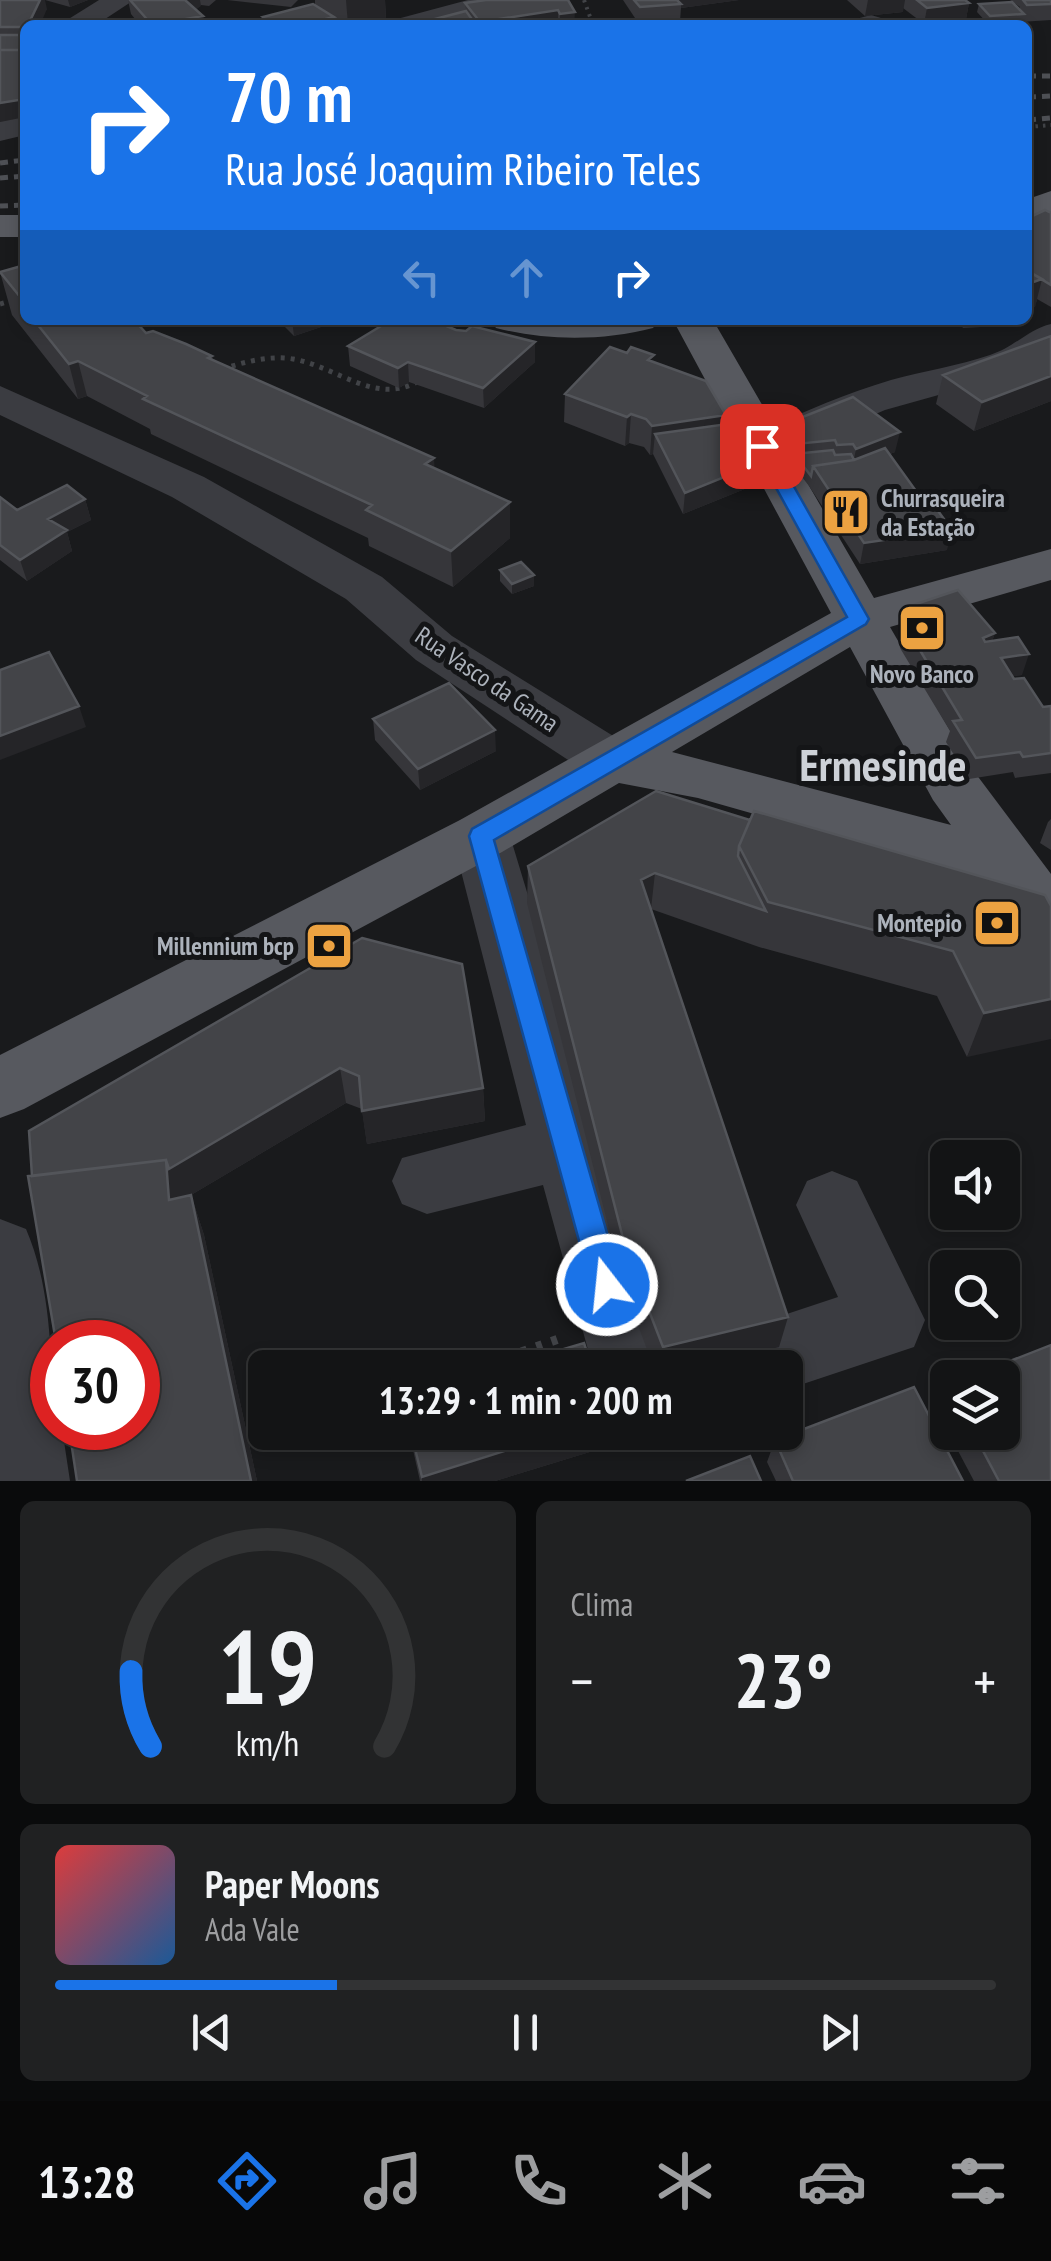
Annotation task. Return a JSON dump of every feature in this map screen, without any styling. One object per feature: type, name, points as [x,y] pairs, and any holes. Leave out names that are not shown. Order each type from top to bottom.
[{"type":"main road","points":[[696,325],[953,785],[1036,892]]},
{"type":"main road","points":[[0,1088],[481,836],[859,619],[1051,564]]},
{"type":"main road","name":"Rua Vasco da Gama","points":[[611,761],[698,776],[1036,892]]},
{"type":"street","points":[[398,0],[411,13],[407,20]]},
{"type":"street","points":[[448,0],[505,2]]},
{"type":"street","points":[[426,20],[505,2]]},
{"type":"street","points":[[88,20],[113,11]]},
{"type":"street","points":[[762,446],[908,388],[992,368],[1044,347],[1051,336]]},
{"type":"street","name":"Rua Vasco da Gama","points":[[0,399],[188,487],[364,588],[434,648],[611,761]]},
{"type":"street","points":[[481,836],[624,1343]]},
{"type":"street","points":[[426,1181],[568,1147]]},
{"type":"street","points":[[790,1350],[887,1320],[832,1206]]},
{"type":"street","points":[[0,1254],[29,1481]]},
{"type":"path","points":[[208,373],[257,357],[295,359],[384,392],[410,390],[423,378]]},
{"type":"path","points":[[583,1350],[624,1343]]},
{"type":"path","points":[[230,1451],[248,1445]]},
{"type":"building","points":[[0,0],[40,0],[30,20],[20,20],[20,27],[0,27]]},
{"type":"building","points":[[130,0],[185,0],[203,16],[180,20],[148,20]]},
{"type":"building","points":[[568,0],[575,12],[560,14],[558,10],[478,20],[465,3]]},
{"type":"building","points":[[634,0],[677,0],[681,4],[640,7]]},
{"type":"building","points":[[917,0],[965,0],[969,3],[927,8]]},
{"type":"building","points":[[1023,0],[1051,0],[1051,4],[1027,5]]},
{"type":"building","points":[[1012,2],[1024,14],[990,16],[979,4]]},
{"type":"building","points":[[313,4],[334,17],[268,20],[263,17]]},
{"type":"building","points":[[466,11],[472,20],[431,20]]},
{"type":"building","points":[[0,35],[20,35],[20,50],[0,50]]},
{"type":"building","points":[[0,50],[20,50],[20,100],[0,103]]},
{"type":"building","points":[[1045,210],[1051,213],[1051,285],[1032,273],[1032,216]]},
{"type":"building","points":[[20,266],[20,297],[0,272]]},
{"type":"building","points":[[38,325],[139,325],[146,333],[153,331],[186,344],[212,356],[208,358],[434,458],[425,464],[510,502],[451,551],[366,510],[372,505],[143,399],[147,396],[78,361],[69,364]]},
{"type":"building","points":[[383,325],[444,325],[466,331],[472,326],[535,342],[483,388],[408,362],[398,368],[348,346]]},
{"type":"building","points":[[1051,336],[1051,376],[982,402],[943,375]]},
{"type":"building","points":[[610,347],[627,353],[631,347],[654,355],[648,360],[706,381],[726,415],[652,426],[646,419],[631,414],[627,417],[565,394]]},
{"type":"building","points":[[853,397],[900,432],[856,449],[853,444],[837,445],[835,440],[796,444],[787,429],[790,422]]},
{"type":"building","points":[[742,422],[764,461],[685,493],[655,434]]},
{"type":"building","points":[[885,448],[926,505],[933,504],[952,530],[864,543],[813,466],[854,460]]},
{"type":"building","points":[[833,450],[835,455],[851,454],[854,460],[813,466],[811,476],[794,454]]},
{"type":"building","points":[[67,485],[85,499],[48,519],[67,530],[20,560],[0,545],[0,497],[17,510]]},
{"type":"building","points":[[521,562],[534,575],[512,584],[500,570]]},
{"type":"building","points":[[958,590],[995,633],[983,638],[985,642],[1018,637],[1029,654],[1001,658],[1014,679],[1024,678],[1043,707],[1051,706],[1051,753],[1023,757],[1020,752],[976,758],[953,721],[962,720],[906,627],[904,608]]},
{"type":"building","points":[[49,652],[79,706],[0,736],[0,670]]},
{"type":"building","points":[[449,683],[495,730],[418,769],[373,719]]},
{"type":"building","points":[[656,791],[750,820],[738,856],[766,911],[655,873],[641,880],[788,1317],[663,1347],[627,1254],[528,866]]},
{"type":"building","points":[[754,811],[1045,895],[1051,906],[1051,999],[984,1013],[953,951],[768,902],[739,846]]},
{"type":"building","points":[[362,938],[462,964],[483,1088],[362,1111],[359,1076],[340,1068],[169,1169],[166,1160],[32,1176],[29,1131]]},
{"type":"building","points":[[166,1160],[169,1200],[191,1195],[251,1481],[77,1481],[72,1450],[160,1450],[160,1320],[52,1320],[28,1176]]},
{"type":"building","points":[[584,1343],[586,1350],[560,1350]]},
{"type":"building","points":[[1051,1345],[1051,1481],[999,1481],[983,1450],[1020,1450],[1020,1360],[1013,1360]]},
{"type":"building","points":[[914,1387],[930,1418],[930,1450],[947,1450],[963,1481],[793,1481],[779,1450],[803,1450],[803,1429]]},
{"type":"building","points":[[415,1450],[508,1450],[422,1477]]},
{"type":"building","points":[[750,1456],[761,1481],[686,1481]]},
{"type":"railway","points":[[1032,76],[1051,76]]},
{"type":"railway","points":[[1032,97],[1051,96]]},
{"type":"railway","points":[[1032,120],[1051,118]]},
{"type":"railway","points":[[0,163],[20,161]]},
{"type":"railway","points":[[0,178],[20,176]]},
{"type":"railway","points":[[0,206],[20,205]]},
{"type":"place","name":"Churrasqueira da Estação","points":[[846,512]]},
{"type":"place","name":"Novo Banco","points":[[922,628]]},
{"type":"place","name":"Montepio","points":[[997,923]]},
{"type":"place","name":"Millennium bcp","points":[[329,946]]},
{"type":"district","name":"Ermesinde","points":[[883,765]]},
{"type":"route","points":[[607,1285],[481,836],[859,619],[762,446]]}]
